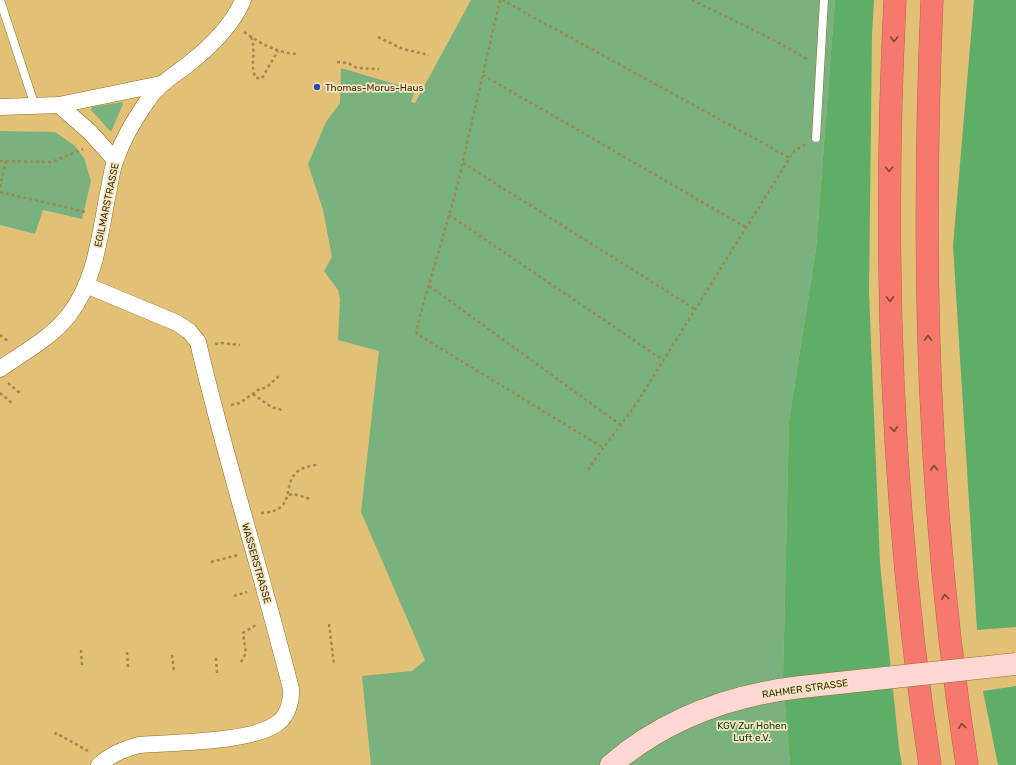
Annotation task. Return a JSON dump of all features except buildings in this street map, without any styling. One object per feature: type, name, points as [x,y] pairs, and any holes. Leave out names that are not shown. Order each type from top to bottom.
[{"type":"highway","points":[[896,0],[889,182],[891,344],[894,424],[900,521],[908,599],[930,765]]},
{"type":"highway","points":[[932,0],[927,193],[929,374],[936,505],[943,577],[967,765]]},
{"type":"main road","name":"RAHMER STRASSE","points":[[611,765],[627,751],[666,727],[703,710],[742,697],[801,687],[1016,664]]},
{"type":"street","name":"EGILMARSTRASSE","points":[[3,375],[51,334],[70,314],[86,285],[94,265],[115,160],[127,133],[147,101],[161,84],[190,63],[217,39],[240,7],[243,0]]},
{"type":"street","points":[[0,107],[58,106],[161,84]]},
{"type":"street","points":[[58,106],[90,132],[115,160]]},
{"type":"street","name":"WASSERSTRASSE","points":[[86,285],[177,323],[189,331],[198,342],[236,488],[276,630],[292,697],[281,721],[268,730],[250,736],[139,745],[122,750],[108,757],[95,759]]},
{"type":"lane","points":[[0,0],[35,106]]},
{"type":"lane","points":[[816,138],[824,0]]},
{"type":"path","points":[[602,447],[417,334],[416,330],[463,163],[501,0],[790,158]]},
{"type":"path","points":[[692,0],[772,39],[821,68]]},
{"type":"path","points":[[242,30],[251,37],[278,51],[298,54]]},
{"type":"path","points":[[251,37],[255,50],[254,68],[256,78],[262,78],[266,74],[278,51]]},
{"type":"path","points":[[378,37],[403,49],[429,55]]},
{"type":"path","points":[[337,62],[348,63],[357,68],[379,69]]},
{"type":"path","points":[[483,75],[747,228]]},
{"type":"path","points":[[588,470],[602,447],[621,425],[663,360],[794,151],[816,138]]},
{"type":"path","points":[[0,161],[52,162],[84,149]]},
{"type":"path","points":[[0,187],[6,161]]},
{"type":"path","points":[[463,163],[695,310]]},
{"type":"path","points":[[0,192],[86,212]]},
{"type":"path","points":[[449,215],[663,360]]},
{"type":"path","points":[[429,286],[621,425]]},
{"type":"path","points":[[0,335],[11,345]]},
{"type":"path","points":[[211,345],[221,343],[240,345]]},
{"type":"path","points":[[3,375],[21,394]]},
{"type":"path","points":[[227,407],[240,403],[267,387],[280,375]]},
{"type":"path","points":[[0,393],[12,404]]},
{"type":"path","points":[[253,394],[270,407],[282,410]]},
{"type":"path","points":[[255,512],[269,512],[276,510],[286,501],[293,480],[298,471],[315,465],[316,468]]},
{"type":"path","points":[[289,495],[294,494],[311,499]]},
{"type":"path","points":[[211,562],[234,556]]},
{"type":"path","points":[[234,596],[247,592]]},
{"type":"path","points":[[329,624],[334,665]]},
{"type":"path","points":[[241,662],[246,653],[243,633],[252,627]]},
{"type":"path","points":[[81,650],[82,666]]},
{"type":"path","points":[[126,652],[128,668]]},
{"type":"path","points":[[172,655],[174,671]]},
{"type":"path","points":[[216,658],[217,673]]},
{"type":"path","points":[[55,735],[56,733],[74,742],[79,748],[95,759]]},
{"type":"green space","name":"KGV Zur Hohen Luft e.V.","points":[[471,0],[835,0],[816,249],[789,421],[783,679],[790,765],[371,765],[362,676],[412,671],[425,660],[361,512],[379,351],[338,340],[340,299],[338,290],[324,271],[332,257],[323,210],[308,164],[326,122],[340,103],[341,68],[415,90],[411,102],[415,103]]},
{"type":"green space","points":[[835,0],[874,0],[872,35],[869,293],[880,563],[902,765],[790,765],[783,679],[789,421],[816,249]]},
{"type":"green space","points":[[974,0],[1016,0],[1016,627],[977,630],[953,246]]},
{"type":"green space","points":[[122,102],[123,104],[111,132],[91,110],[92,107]]},
{"type":"green space","points":[[0,131],[55,132],[75,146],[84,158],[91,181],[82,219],[43,210],[35,234],[0,225]]},
{"type":"green space","points":[[1016,686],[1016,765],[998,765],[983,691]]},
{"type":"place","name":"Thomas-Morus-Haus","points":[[317,87]]}]
